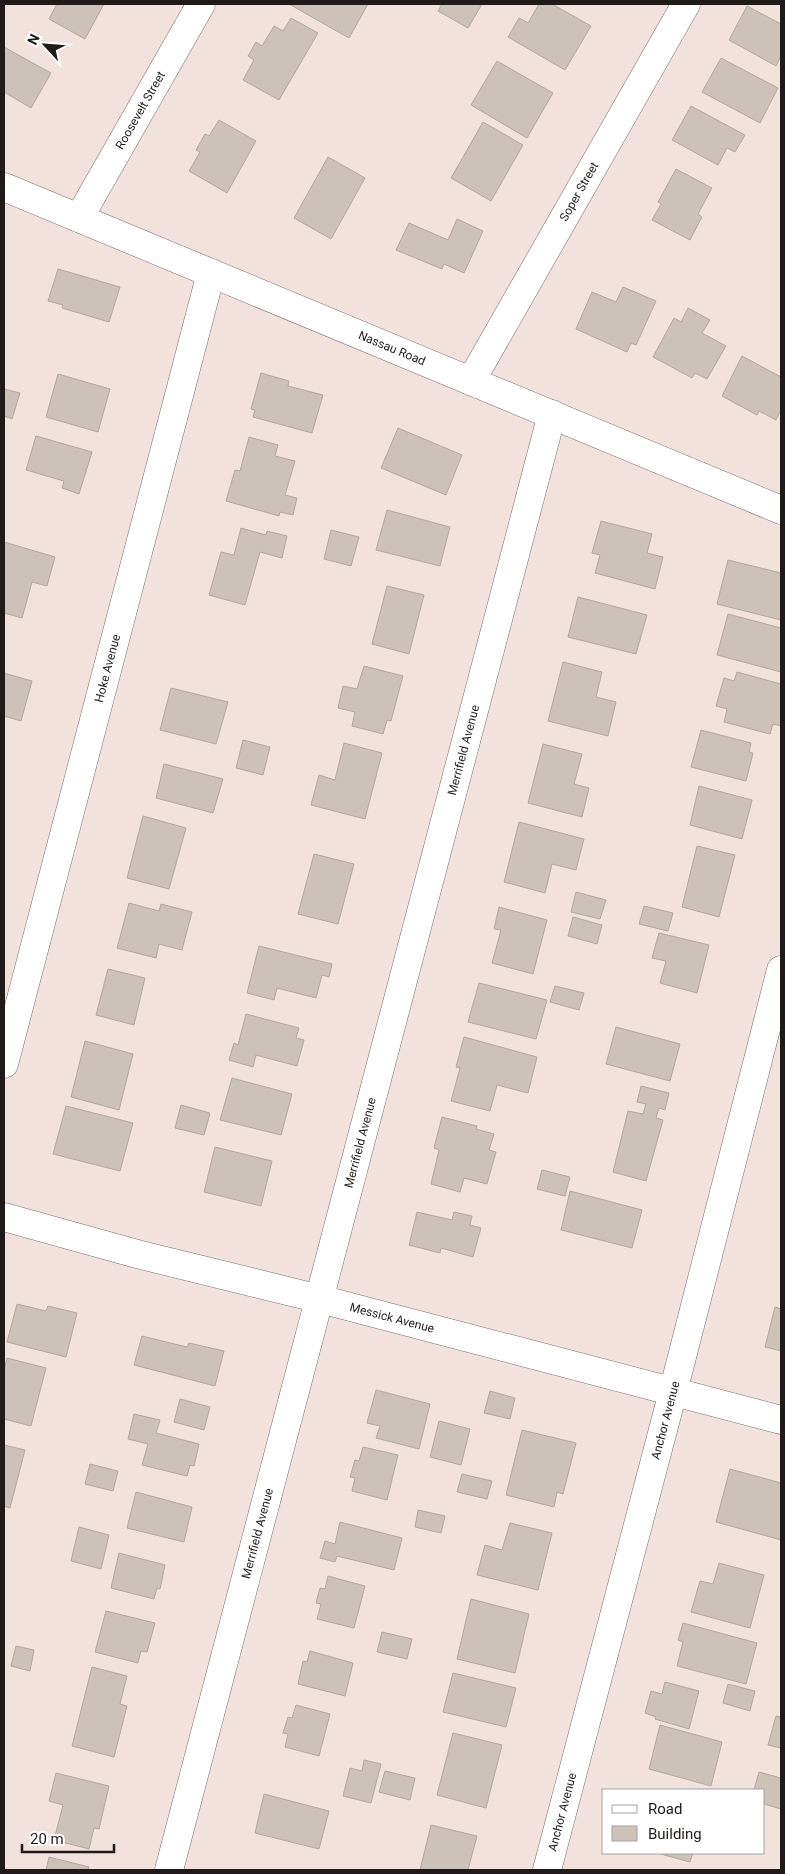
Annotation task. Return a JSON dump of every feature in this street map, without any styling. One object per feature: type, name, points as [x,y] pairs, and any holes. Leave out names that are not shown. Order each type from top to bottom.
[{"type":"street","name":"Roosevelt Street","points":[[79,218],[201,4]]},
{"type":"street","name":"Soper Street","points":[[471,381],[686,4]]},
{"type":"street","name":"Nassau Road","points":[[4,187],[781,510]]},
{"type":"street","name":"Hoke Avenue","points":[[4,1064],[211,273]]},
{"type":"street","name":"Merrifield Avenue","points":[[169,1870],[552,414]]},
{"type":"street","name":"Anchor Avenue","points":[[547,1870],[673,1392],[781,970]]},
{"type":"street","name":"Messick Avenue","points":[[4,1216],[137,1254],[320,1299],[781,1420]]},
{"type":"building","points":[[57,4],[104,4],[85,39],[49,19]]},
{"type":"building","points":[[289,4],[368,4],[349,38]]},
{"type":"building","points":[[442,4],[482,4],[468,28],[438,11]]},
{"type":"building","points":[[539,4],[552,4],[591,26],[565,70],[508,37],[519,18],[528,23]]},
{"type":"building","points":[[747,6],[781,24],[781,56],[776,66],[729,40]]},
{"type":"building","points":[[291,18],[318,33],[279,100],[243,80],[254,60],[248,56],[256,42],[262,46],[274,26],[283,31]]},
{"type":"building","points":[[4,47],[51,73],[31,108],[4,92]]},
{"type":"building","points":[[721,58],[778,88],[760,123],[702,92]]},
{"type":"building","points":[[497,61],[553,93],[527,138],[471,105]]},
{"type":"building","points":[[691,106],[745,135],[735,152],[727,148],[718,165],[672,140]]},
{"type":"building","points":[[219,120],[256,141],[227,193],[189,171],[200,152],[196,150],[205,134],[209,136]]},
{"type":"building","points":[[483,122],[523,145],[491,201],[451,178]]},
{"type":"building","points":[[328,157],[365,178],[331,239],[294,218]]},
{"type":"building","points":[[676,169],[712,188],[698,214],[702,217],[690,240],[652,220],[661,204],[658,202]]},
{"type":"building","points":[[457,219],[483,231],[464,273],[444,264],[442,269],[396,250],[409,223],[448,240]]},
{"type":"building","points":[[58,269],[120,287],[109,322],[62,308],[63,305],[48,301]]},
{"type":"building","points":[[623,287],[656,301],[636,345],[631,343],[627,352],[576,329],[592,292],[616,302]]},
{"type":"building","points":[[688,308],[710,320],[702,333],[726,346],[707,379],[695,373],[692,378],[653,357],[674,318],[681,322]]},
{"type":"building","points":[[742,356],[781,377],[781,410],[776,420],[759,411],[757,415],[722,396]]},
{"type":"building","points":[[261,373],[289,381],[288,386],[323,395],[312,433],[253,417],[255,410],[251,409]]},
{"type":"building","points":[[58,374],[110,389],[98,432],[46,417]]},
{"type":"building","points":[[4,389],[20,393],[12,419],[4,416]]},
{"type":"building","points":[[398,428],[462,455],[446,495],[381,468]]},
{"type":"building","points":[[36,436],[92,452],[79,494],[62,488],[64,481],[26,470]]},
{"type":"building","points":[[249,437],[278,445],[275,456],[295,461],[285,495],[297,498],[293,515],[280,512],[279,516],[226,501],[235,470],[240,471]]},
{"type":"building","points":[[387,510],[450,527],[440,566],[376,550]]},
{"type":"building","points":[[601,521],[652,534],[647,553],[663,557],[655,589],[595,573],[600,555],[592,553]]},
{"type":"building","points":[[241,528],[266,535],[267,531],[287,536],[282,558],[260,552],[245,605],[209,595],[221,552],[234,555]]},
{"type":"building","points":[[331,530],[359,537],[351,566],[324,559]]},
{"type":"building","points":[[4,542],[55,557],[47,586],[32,582],[22,618],[4,613]]},
{"type":"building","points":[[728,560],[781,573],[781,620],[717,604]]},
{"type":"building","points":[[387,586],[424,595],[409,654],[372,644]]},
{"type":"building","points":[[578,597],[647,615],[636,654],[568,637]]},
{"type":"building","points":[[728,614],[781,628],[781,672],[717,655]]},
{"type":"building","points":[[563,662],[602,672],[596,697],[616,702],[608,736],[548,721]]},
{"type":"building","points":[[364,666],[403,676],[391,721],[387,720],[383,734],[352,726],[355,712],[338,708],[343,686],[357,689]]},
{"type":"building","points":[[737,672],[781,684],[781,726],[773,724],[770,734],[724,722],[727,709],[716,706],[724,678],[734,681]]},
{"type":"building","points":[[4,673],[32,681],[21,721],[4,716]]},
{"type":"building","points":[[171,688],[228,702],[216,744],[160,730]]},
{"type":"building","points":[[701,730],[751,743],[749,752],[753,753],[746,781],[691,767]]},
{"type":"building","points":[[243,740],[270,747],[263,775],[236,768]]},
{"type":"building","points":[[344,743],[382,753],[365,819],[311,805],[319,775],[335,780]]},
{"type":"building","points":[[543,744],[582,754],[574,784],[589,788],[582,817],[528,803]]},
{"type":"building","points":[[164,764],[223,779],[213,813],[156,798]]},
{"type":"building","points":[[699,786],[752,800],[742,839],[690,825]]},
{"type":"building","points":[[143,816],[186,828],[169,889],[127,878]]},
{"type":"building","points":[[519,822],[584,839],[576,870],[552,864],[545,893],[504,882]]},
{"type":"building","points":[[697,846],[735,855],[719,917],[682,907]]},
{"type":"building","points":[[314,854],[354,864],[338,924],[298,914]]},
{"type":"building","points":[[576,892],[606,900],[600,919],[571,912]]},
{"type":"building","points":[[129,903],[159,911],[161,904],[192,912],[182,950],[159,944],[156,958],[117,948]]},
{"type":"building","points":[[644,906],[673,913],[668,931],[639,924]]},
{"type":"building","points":[[499,907],[547,920],[533,974],[492,963],[501,930],[494,929]]},
{"type":"building","points":[[573,917],[602,925],[597,944],[568,936]]},
{"type":"building","points":[[659,933],[709,945],[697,993],[660,983],[666,961],[652,958]]},
{"type":"building","points":[[259,946],[332,964],[329,977],[322,975],[316,998],[277,988],[274,1000],[247,993]]},
{"type":"building","points":[[108,969],[145,978],[134,1025],[96,1015]]},
{"type":"building","points":[[479,983],[547,1000],[536,1039],[468,1022]]},
{"type":"building","points":[[555,986],[584,993],[579,1010],[550,1002]]},
{"type":"building","points":[[246,1014],[299,1028],[296,1038],[304,1040],[297,1066],[256,1055],[253,1067],[229,1060],[234,1043],[238,1045]]},
{"type":"building","points":[[616,1027],[680,1044],[670,1081],[606,1064]]},
{"type":"building","points":[[464,1037],[537,1057],[528,1093],[497,1085],[490,1111],[451,1101],[460,1068],[456,1067]]},
{"type":"building","points":[[85,1041],[133,1054],[119,1110],[71,1097]]},
{"type":"building","points":[[232,1078],[292,1094],[281,1135],[220,1120]]},
{"type":"building","points":[[641,1086],[669,1093],[665,1110],[659,1108],[656,1118],[663,1120],[646,1181],[613,1172],[628,1111],[643,1114],[646,1104],[637,1102]]},
{"type":"building","points":[[181,1105],[210,1113],[204,1135],[175,1128]]},
{"type":"building","points":[[66,1106],[133,1123],[120,1171],[53,1154]]},
{"type":"building","points":[[442,1117],[477,1126],[476,1129],[494,1134],[489,1150],[496,1152],[487,1184],[464,1178],[460,1192],[431,1184],[439,1150],[434,1148]]},
{"type":"building","points":[[215,1147],[272,1161],[261,1206],[204,1192]]},
{"type":"building","points":[[542,1170],[570,1177],[565,1196],[537,1189]]},
{"type":"building","points":[[570,1191],[642,1210],[632,1248],[561,1230]]},
{"type":"building","points":[[417,1212],[452,1220],[454,1212],[472,1216],[470,1225],[481,1228],[473,1257],[441,1248],[440,1253],[409,1245]]},
{"type":"building","points":[[17,1304],[46,1311],[48,1306],[77,1313],[66,1357],[7,1342]]},
{"type":"building","points":[[775,1307],[781,1309],[781,1351],[765,1347]]},
{"type":"building","points":[[142,1336],[187,1347],[189,1343],[224,1351],[215,1386],[134,1365]]},
{"type":"building","points":[[7,1358],[46,1368],[31,1426],[4,1419],[4,1371]]},
{"type":"building","points":[[376,1390],[430,1404],[419,1449],[376,1438],[380,1426],[367,1423]]},
{"type":"building","points":[[490,1391],[515,1398],[510,1419],[484,1413]]},
{"type":"building","points":[[180,1399],[210,1407],[204,1430],[174,1422]]},
{"type":"building","points":[[134,1414],[160,1420],[156,1433],[199,1444],[194,1466],[190,1465],[187,1476],[142,1465],[148,1444],[128,1439]]},
{"type":"building","points":[[439,1421],[470,1429],[461,1465],[430,1457]]},
{"type":"building","points":[[522,1430],[576,1443],[563,1494],[557,1492],[554,1507],[506,1495]]},
{"type":"building","points":[[4,1445],[25,1450],[10,1508],[4,1506]]},
{"type":"building","points":[[363,1447],[398,1455],[387,1500],[352,1491],[355,1478],[350,1477],[355,1460],[359,1461]]},
{"type":"building","points":[[90,1464],[118,1471],[113,1491],[85,1484]]},
{"type":"building","points":[[730,1469],[781,1483],[781,1540],[716,1522]]},
{"type":"building","points":[[462,1474],[492,1481],[487,1499],[457,1492]]},
{"type":"building","points":[[136,1492],[192,1507],[184,1542],[127,1528]]},
{"type":"building","points":[[418,1510],[445,1516],[441,1533],[415,1527]]},
{"type":"building","points":[[340,1522],[402,1538],[394,1570],[337,1556],[335,1562],[320,1558],[325,1541],[335,1544]]},
{"type":"building","points":[[510,1523],[552,1533],[538,1590],[477,1575],[485,1545],[502,1550]]},
{"type":"building","points":[[79,1527],[109,1535],[101,1569],[71,1561]]},
{"type":"building","points":[[119,1553],[165,1565],[160,1589],[157,1588],[154,1599],[111,1588]]},
{"type":"building","points":[[719,1563],[764,1575],[750,1628],[691,1612],[700,1581],[713,1584]]},
{"type":"building","points":[[328,1576],[365,1586],[354,1628],[317,1619],[321,1604],[316,1603],[320,1588],[325,1589]]},
{"type":"building","points":[[471,1599],[529,1614],[515,1673],[457,1659]]},
{"type":"building","points":[[106,1611],[155,1623],[147,1652],[141,1651],[138,1663],[95,1652]]},
{"type":"building","points":[[683,1623],[757,1643],[746,1684],[677,1666],[683,1642],[678,1640]]},
{"type":"building","points":[[382,1632],[412,1639],[407,1659],[377,1652]]},
{"type":"building","points":[[16,1646],[34,1650],[30,1671],[11,1666]]},
{"type":"building","points":[[310,1651],[353,1663],[345,1696],[298,1684],[303,1661],[307,1662]]},
{"type":"building","points":[[92,1667],[127,1676],[120,1704],[127,1706],[114,1757],[72,1746]]},
{"type":"building","points":[[453,1673],[516,1688],[506,1727],[443,1712]]},
{"type":"building","points":[[665,1682],[699,1691],[689,1729],[655,1719],[656,1717],[645,1713],[651,1691],[662,1694]]},
{"type":"building","points":[[728,1684],[755,1691],[750,1711],[723,1703]]},
{"type":"building","points":[[296,1705],[330,1714],[319,1756],[285,1747],[288,1734],[283,1733],[288,1717],[292,1718]]},
{"type":"building","points":[[776,1716],[781,1717],[781,1748],[768,1745]]},
{"type":"building","points":[[660,1725],[722,1742],[711,1786],[649,1769]]},
{"type":"building","points":[[453,1733],[502,1745],[486,1808],[437,1795]]},
{"type":"building","points":[[364,1760],[381,1764],[371,1803],[343,1796],[350,1768],[362,1771]]},
{"type":"building","points":[[385,1771],[415,1778],[410,1800],[379,1792]]},
{"type":"building","points":[[759,1772],[781,1778],[781,1809],[765,1804],[765,1789],[754,1789]]},
{"type":"building","points":[[56,1773],[109,1786],[99,1829],[94,1828],[89,1849],[54,1840],[63,1805],[49,1801]]},
{"type":"building","points":[[264,1794],[329,1811],[319,1849],[255,1833]]},
{"type":"building","points":[[431,1825],[477,1836],[468,1870],[420,1870]]},
{"type":"building","points":[[661,1854],[693,1854],[690,1862]]},
{"type":"building","points":[[49,1857],[89,1867],[88,1870],[46,1870]]}]
